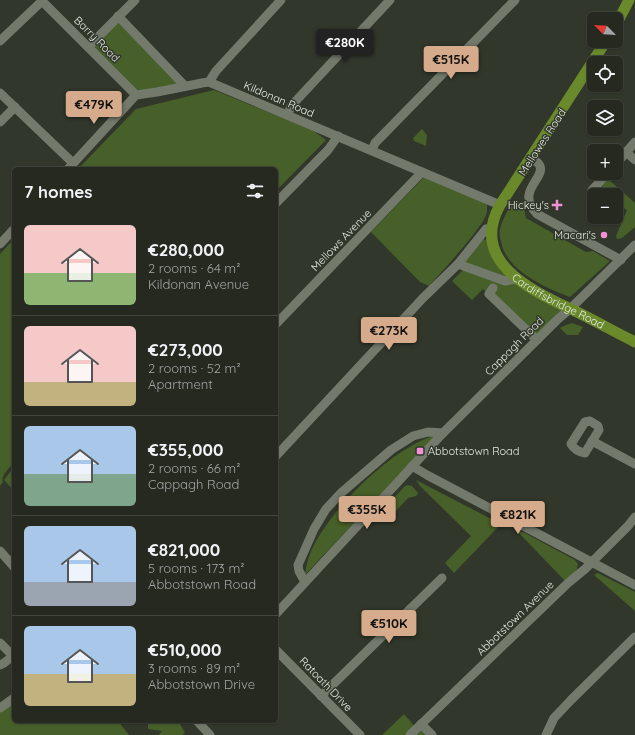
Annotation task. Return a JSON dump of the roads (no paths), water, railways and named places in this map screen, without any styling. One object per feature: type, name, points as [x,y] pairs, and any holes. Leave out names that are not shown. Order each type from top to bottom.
[{"type":"main road","points":[[622,12],[628,0]]},
{"type":"main road","name":"Mellowes Road","points":[[494,247],[492,228],[495,214],[500,204],[602,48]]},
{"type":"main road","name":"Cardiffsbridge Road","points":[[494,247],[502,263],[516,279],[534,290],[635,342]]},
{"type":"street","points":[[0,41],[41,0]]},
{"type":"street","name":"Barry Road","points":[[41,0],[136,96]]},
{"type":"street","points":[[88,47],[135,0]]},
{"type":"street","points":[[0,93],[71,166],[136,96],[202,82],[209,82],[216,71],[281,0]]},
{"type":"street","points":[[287,115],[292,105],[390,0]]},
{"type":"street","points":[[372,150],[375,143],[515,0]]},
{"type":"street","points":[[118,16],[185,86]]},
{"type":"street","name":"Kildonan Road","points":[[209,82],[500,204]]},
{"type":"street","points":[[0,122],[15,107]]},
{"type":"street","points":[[278,201],[328,150],[338,136]]},
{"type":"street","points":[[623,156],[635,142]]},
{"type":"street","points":[[626,152],[635,160]]},
{"type":"street","points":[[532,157],[541,168],[530,188],[529,196],[531,208],[538,214],[621,260]]},
{"type":"street","name":"Mellows Avenue","points":[[278,322],[422,172]]},
{"type":"street","points":[[594,188],[601,180]]},
{"type":"street","points":[[278,454],[424,298],[458,264],[486,230],[492,228]]},
{"type":"street","points":[[0,244],[12,231]]},
{"type":"street","name":"Cappagh Road","points":[[278,612],[443,433],[635,245]]},
{"type":"street","points":[[458,264],[505,280],[516,279]]},
{"type":"street","points":[[493,288],[489,294],[537,340]]},
{"type":"street","points":[[306,582],[298,571],[298,566],[314,529],[326,509],[341,493],[391,450],[413,436],[428,432],[443,433]]},
{"type":"street","points":[[592,441],[635,464]]},
{"type":"street","points":[[412,466],[635,585]]},
{"type":"street","name":"Abbotstown Avenue","points":[[410,735],[591,562],[628,526],[635,517]]},
{"type":"street","points":[[0,551],[12,565]]},
{"type":"street","points":[[321,696],[442,578]]},
{"type":"street","points":[[546,735],[554,718],[566,704],[635,637]]},
{"type":"street","points":[[0,643],[12,652]]},
{"type":"street","name":"Ratoath Drive","points":[[278,652],[360,735]]},
{"type":"street","points":[[0,664],[4,663],[12,654]]},
{"type":"street","points":[[0,708],[12,699]]},
{"type":"street","points":[[199,723],[210,735]]},
{"type":"street","points":[[421,724],[432,735]]},
{"type":"place","name":"Hickey's","points":[[557,205]]},
{"type":"place","name":"Macari's","points":[[604,235]]},
{"type":"place","name":"Abbotstown Road","points":[[420,451]]}]
